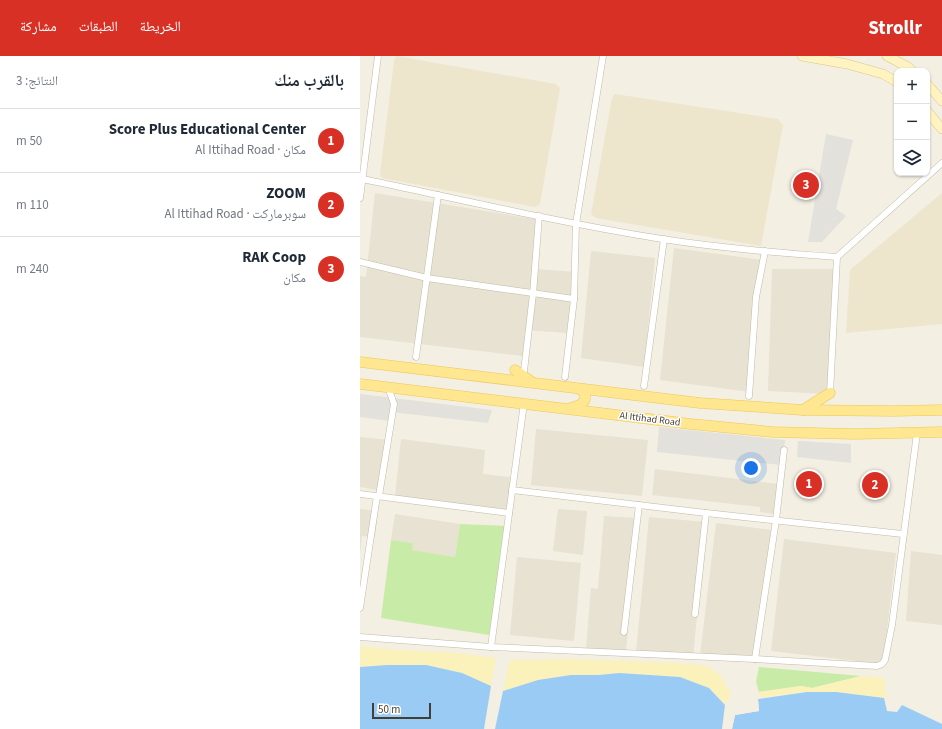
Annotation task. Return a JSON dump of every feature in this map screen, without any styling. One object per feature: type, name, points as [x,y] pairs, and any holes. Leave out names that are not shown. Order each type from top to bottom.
[{"type":"main road","points":[[802,56],[847,64],[883,74],[894,80]]},
{"type":"main road","points":[[887,56],[907,68]]},
{"type":"main road","points":[[930,87],[942,101]]},
{"type":"main road","points":[[930,115],[942,129]]},
{"type":"main road","points":[[360,362],[700,403],[803,410],[942,410]]},
{"type":"main road","points":[[519,371],[533,383]]},
{"type":"main road","name":"Al Ittihad Road","points":[[360,384],[691,424],[774,432],[852,434],[942,432]]},
{"type":"main road","points":[[570,409],[580,405],[585,400],[585,394],[580,389]]},
{"type":"main road","points":[[803,410],[830,393]]},
{"type":"street","points":[[360,198],[378,56]]},
{"type":"street","points":[[565,377],[574,299],[576,224],[602,56]]},
{"type":"street","points":[[830,393],[837,257],[942,163]]},
{"type":"street","points":[[363,179],[576,224],[664,239],[765,252],[837,257]]},
{"type":"street","points":[[416,357],[438,195]]},
{"type":"street","points":[[519,371],[533,294],[539,216]]},
{"type":"street","points":[[644,386],[664,239]]},
{"type":"street","points":[[749,396],[756,296],[765,252]]},
{"type":"street","points":[[360,262],[427,278],[574,299]]},
{"type":"street","points":[[360,608],[394,404],[388,387]]},
{"type":"street","points":[[491,647],[524,403]]},
{"type":"street","points":[[360,636],[491,647],[872,666],[882,664],[885,660],[892,625],[917,433]]},
{"type":"street","points":[[755,659],[776,520],[784,450]]},
{"type":"street","points":[[512,490],[903,534]]},
{"type":"street","points":[[360,494],[509,513]]},
{"type":"street","points":[[624,632],[639,505]]},
{"type":"street","points":[[695,614],[706,513]]},
{"type":"shaded area","points":[[396,56],[556,84],[560,88],[540,204],[535,207],[382,178],[380,174],[394,61]]},
{"type":"shaded area","points":[[615,94],[778,119],[783,125],[761,246],[596,218],[591,214],[612,98]]},
{"type":"shaded area","points":[[826,134],[853,140],[836,209],[846,216],[822,242],[808,242]]},
{"type":"shaded area","points":[[375,193],[540,220],[535,269],[575,272],[568,333],[525,330],[523,356],[360,337],[360,276],[366,277]]},
{"type":"shaded area","points":[[942,193],[942,324],[846,333],[850,270]]},
{"type":"shaded area","points":[[674,248],[763,260],[750,392],[660,380]]},
{"type":"shaded area","points":[[591,251],[655,258],[644,367],[581,358]]},
{"type":"shaded area","points":[[772,269],[837,269],[829,394],[768,391]]},
{"type":"shaded area","points":[[360,394],[492,410],[488,423],[391,412],[390,421],[360,417]]},
{"type":"shaded area","points":[[659,427],[785,440],[782,465],[657,452]]},
{"type":"shaded area","points":[[536,429],[648,440],[642,496],[531,485]]},
{"type":"shaded area","points":[[360,437],[389,440],[383,491],[360,487]]},
{"type":"shaded area","points":[[401,439],[485,450],[483,474],[516,478],[512,510],[395,496]]},
{"type":"shaded area","points":[[798,441],[851,444],[851,463],[797,457]]},
{"type":"shaded area","points":[[655,469],[779,484],[774,514],[760,512],[760,507],[652,495]]},
{"type":"shaded area","points":[[360,509],[378,511],[375,537],[362,536],[360,553]]},
{"type":"shaded area","points":[[558,509],[587,511],[583,555],[553,551]]},
{"type":"shaded area","points":[[395,514],[460,524],[455,557],[411,550],[412,543],[391,540]]},
{"type":"shaded area","points":[[604,516],[637,518],[626,651],[586,648],[591,588],[598,589]]},
{"type":"shaded area","points":[[649,517],[706,522],[693,658],[636,652]]},
{"type":"shaded area","points":[[716,523],[773,530],[757,663],[700,655]]},
{"type":"shaded area","points":[[784,539],[896,553],[883,664],[771,651]]},
{"type":"shaded area","points":[[911,551],[942,555],[942,625],[906,621]]},
{"type":"shaded area","points":[[517,557],[581,563],[574,641],[510,635]]},
{"type":"green space","points":[[460,524],[510,526],[489,635],[381,618],[391,540],[413,543],[412,550],[455,557]]},
{"type":"green space","points":[[759,667],[861,676],[812,688],[801,686],[759,692],[756,682]]},
{"type":"sand","points":[[360,646],[397,650],[449,652],[496,658],[491,686],[464,674],[447,669],[422,665],[360,667]]},
{"type":"sand","points":[[572,659],[678,663],[707,666],[720,675],[731,694],[725,705],[709,688],[680,677],[619,673],[571,675],[538,680],[503,691],[510,660]]},
{"type":"sand","points":[[861,676],[884,678],[886,697],[836,692],[807,692],[760,698],[759,692],[801,686],[812,688]]},
{"type":"water","points":[[426,665],[462,673],[491,686],[484,729],[360,729],[360,667]]},
{"type":"water","points":[[619,673],[680,677],[709,688],[725,705],[722,729],[495,729],[503,691],[538,680],[571,675]]},
{"type":"water","points":[[807,692],[836,692],[884,698],[887,711],[897,712],[902,705],[942,724],[942,729],[732,729],[735,715],[759,711],[758,699]]},
{"type":"pier","points":[[761,696],[761,698],[758,699],[759,711],[735,715],[732,729],[730,729],[733,714],[757,710],[756,698]]},
{"type":"place","name":"RAK Coop","points":[[806,185]]},
{"type":"place","name":"Score Plus Educational Center","points":[[809,484]]},
{"type":"place","name":"ZOOM","points":[[875,485]]}]
